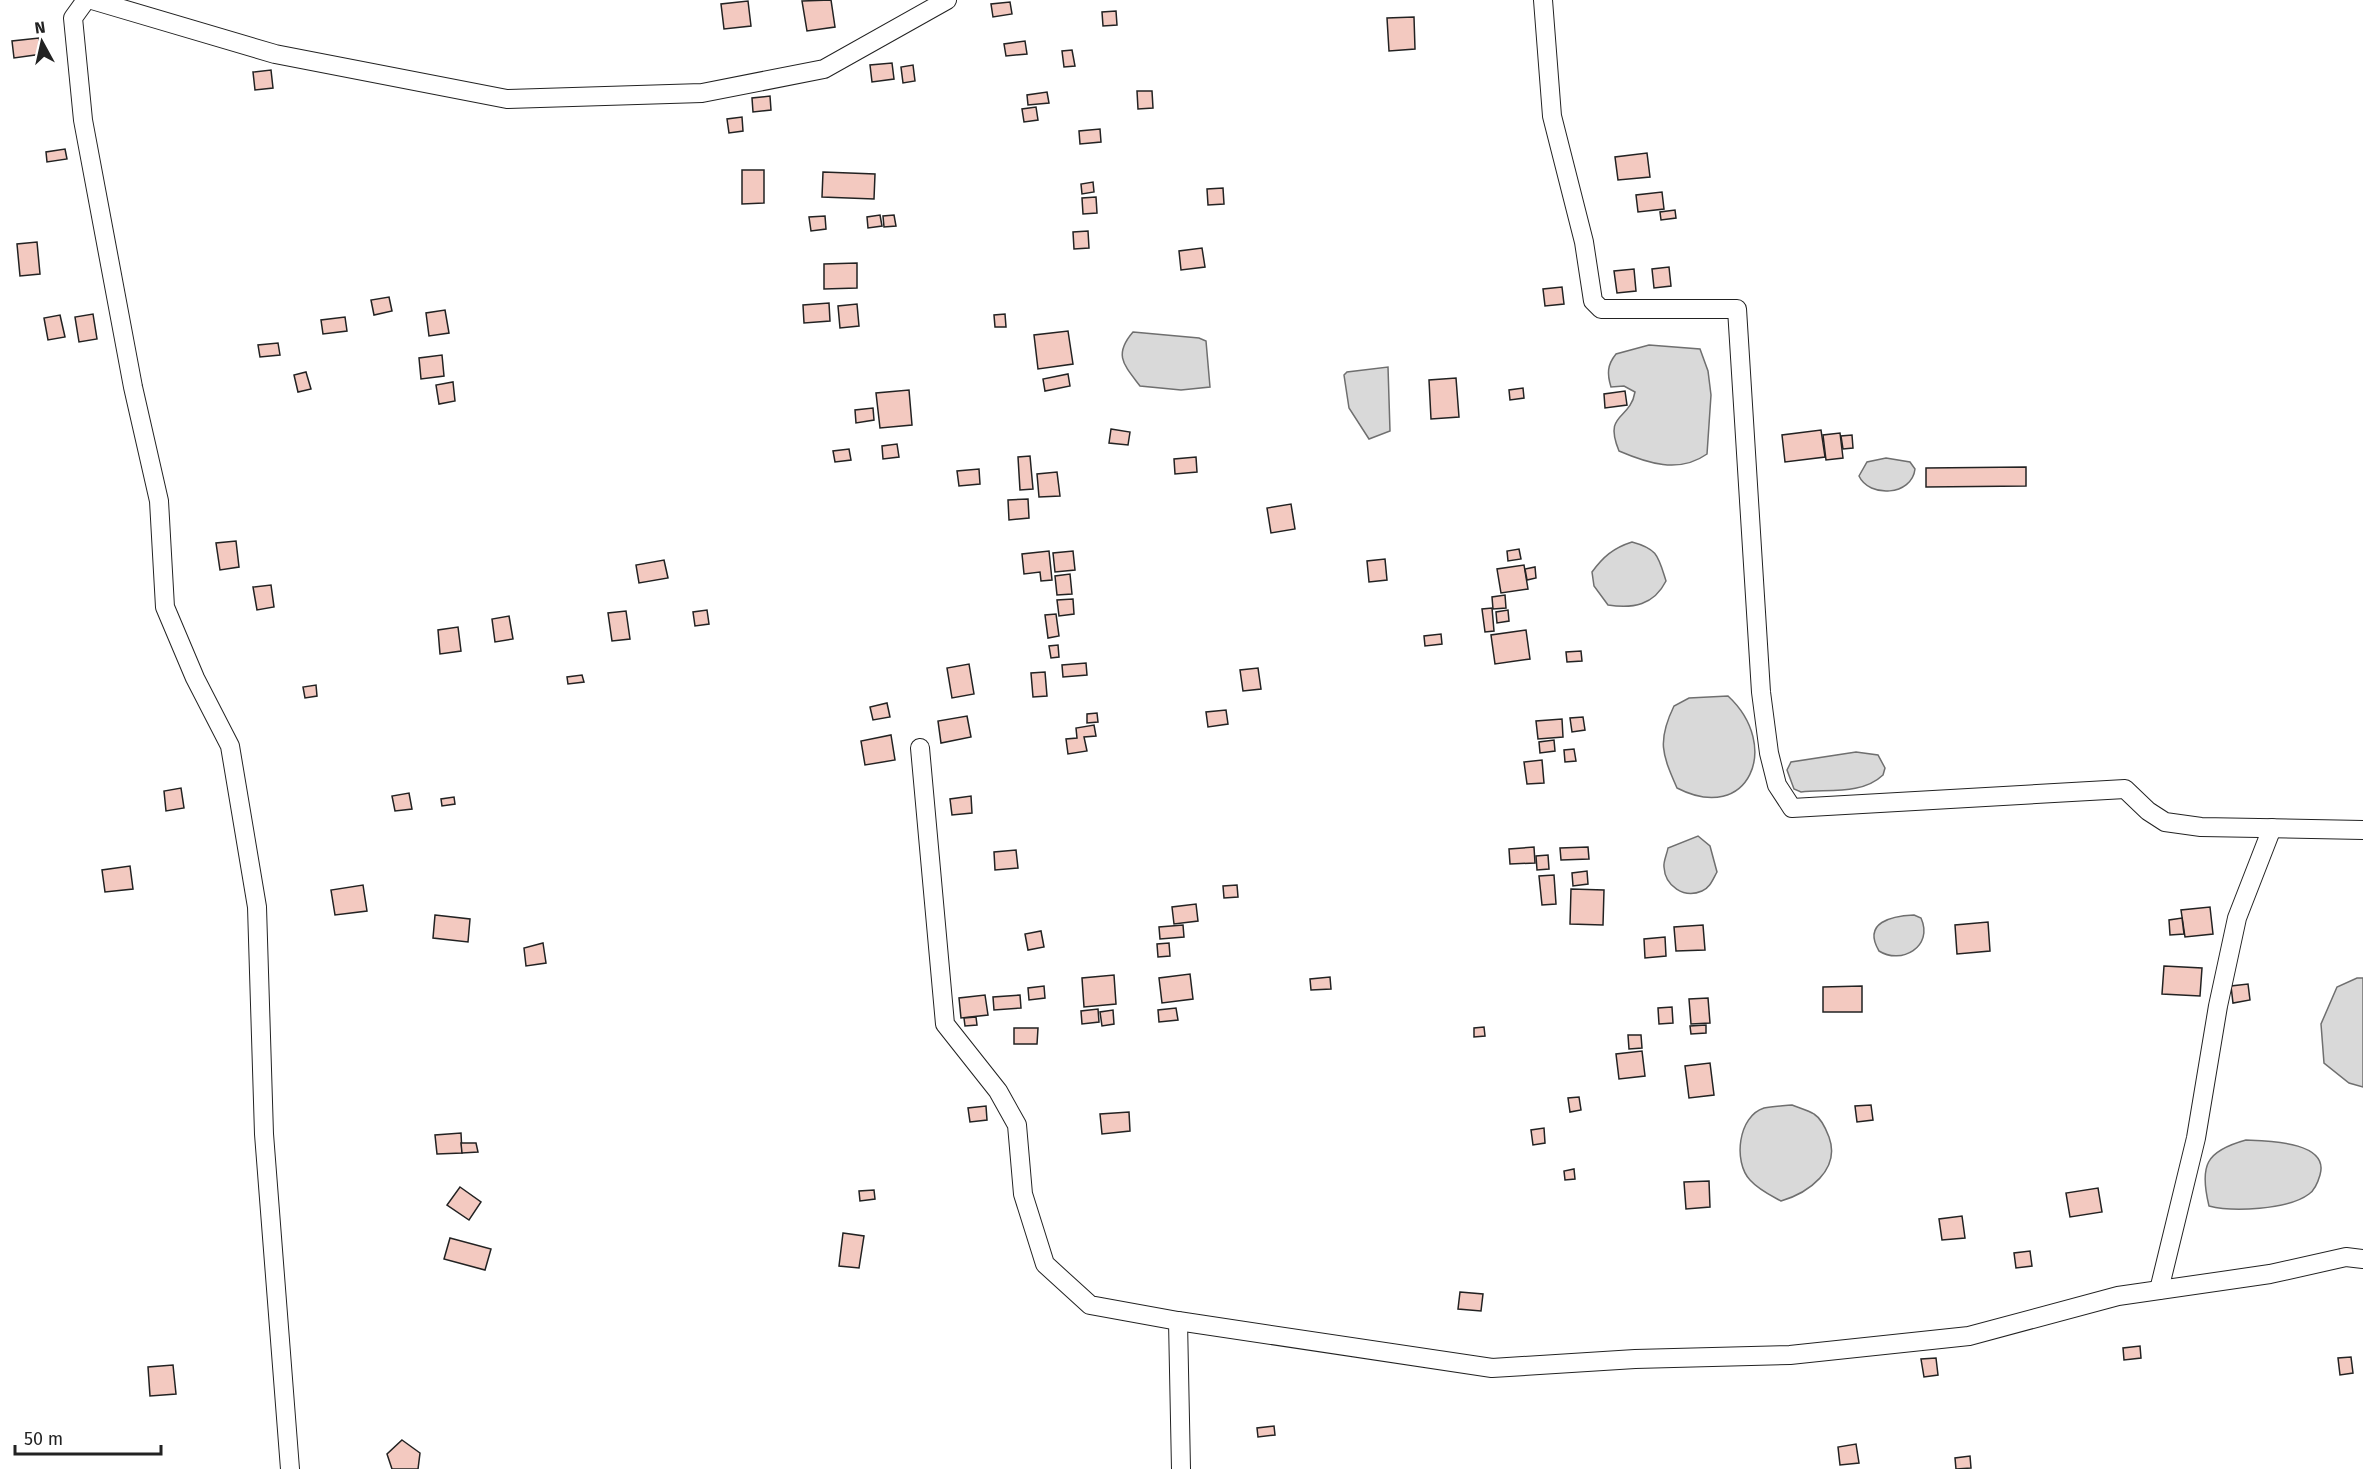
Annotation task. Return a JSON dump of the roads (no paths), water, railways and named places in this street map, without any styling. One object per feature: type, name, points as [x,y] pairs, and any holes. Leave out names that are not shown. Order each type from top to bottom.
[{"type":"street","points":[[86,0],[73,18],[83,120],[132,387],[159,501],[165,607],[195,678],[230,746],[257,907],[264,1134],[290,1469]]},
{"type":"street","points":[[92,0],[275,54],[507,99],[702,93],[824,69],[947,0]]},
{"type":"street","points":[[1543,0],[1552,116],[1584,242],[1593,301],[1601,309],[1737,309],[1761,692],[1769,753],[1777,785],[1792,808],[2125,789],[2148,811],[2165,822],[2201,827],[2363,830]]},
{"type":"street","points":[[920,748],[945,1024],[998,1091],[1017,1125],[1023,1194],[1045,1264],[1090,1305],[1178,1322],[1492,1368],[1635,1359],[1790,1355],[1969,1336],[2118,1296],[2270,1274],[2346,1257],[2363,1259]]},
{"type":"street","points":[[2159,1290],[2196,1138],[2218,1006],[2237,918],[2272,828]]},
{"type":"street","points":[[1178,1322],[1181,1469]]}]
